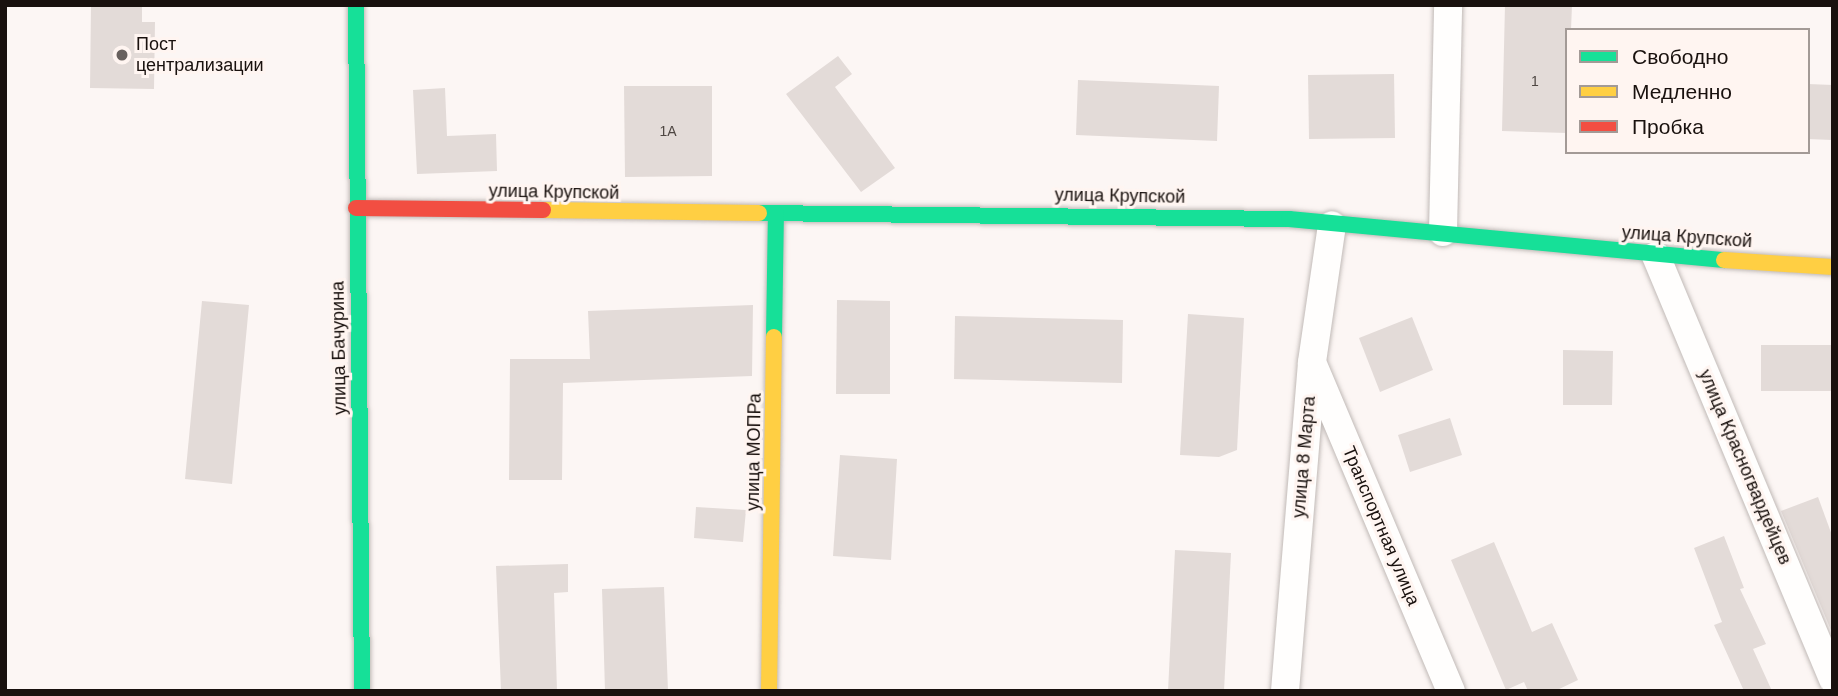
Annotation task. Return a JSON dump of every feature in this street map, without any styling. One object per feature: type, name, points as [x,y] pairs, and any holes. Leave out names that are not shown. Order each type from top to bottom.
[{"type":"street","name":"улица Бачурина","points":[[356,5],[362,691]]},
{"type":"street","points":[[1443,232],[1448,5]]},
{"type":"street","name":"улица Крупской","points":[[356,208],[1199,216],[1443,232],[1656,256],[1833,267]]},
{"type":"street","name":"улица МОПРа","points":[[769,691],[776,214]]},
{"type":"street","name":"улица 8 Марта","points":[[1285,691],[1312,362],[1332,225]]},
{"type":"street","name":"улица Красногвардейцев","points":[[1656,256],[1833,679]]},
{"type":"street","name":"Транспортная улица","points":[[1312,362],[1451,691]]},
{"type":"building","name":"Пост централизации","points":[[91,5],[142,5],[142,22],[155,22],[154,89],[90,88]]},
{"type":"building","points":[[1505,5],[1572,5],[1571,28],[1565,28],[1565,133],[1502,131]]},
{"type":"building","points":[[838,56],[852,74],[835,87],[895,168],[861,192],[786,94]]},
{"type":"building","points":[[1394,74],[1395,138],[1309,139],[1308,75]]},
{"type":"building","points":[[1078,80],[1219,86],[1217,141],[1076,135]]},
{"type":"building","points":[[1810,84],[1833,85],[1832,140],[1810,139]]},
{"type":"building","points":[[624,86],[712,86],[712,176],[625,177]]},
{"type":"building","points":[[445,88],[447,136],[496,134],[497,171],[417,174],[413,90]]},
{"type":"building","points":[[837,300],[890,301],[890,394],[836,394]]},
{"type":"building","points":[[202,301],[249,305],[232,484],[185,479]]},
{"type":"building","points":[[753,305],[752,376],[563,383],[562,480],[509,480],[510,359],[590,359],[588,311]]},
{"type":"building","points":[[1188,314],[1244,318],[1237,450],[1219,457],[1180,455]]},
{"type":"building","points":[[955,316],[1123,320],[1122,383],[954,379]]},
{"type":"building","points":[[1412,317],[1433,370],[1380,392],[1359,338]]},
{"type":"building","points":[[1761,345],[1833,345],[1833,391],[1761,391]]},
{"type":"building","points":[[1563,350],[1613,351],[1612,405],[1563,405]]},
{"type":"building","points":[[1450,418],[1462,455],[1410,472],[1398,435]]},
{"type":"building","points":[[840,455],[897,459],[891,560],[833,556]]},
{"type":"building","points":[[1818,497],[1833,538],[1833,635],[1781,511]]},
{"type":"building","points":[[696,507],[746,510],[743,542],[694,538]]},
{"type":"building","points":[[1724,536],[1744,588],[1740,589],[1766,644],[1753,649],[1772,691],[1744,691],[1714,625],[1722,622],[1694,548]]},
{"type":"building","points":[[1494,542],[1532,632],[1552,623],[1578,680],[1555,691],[1528,691],[1524,682],[1506,690],[1451,560]]},
{"type":"building","points":[[1175,550],[1231,553],[1224,691],[1168,691]]},
{"type":"building","points":[[568,564],[568,592],[554,593],[557,691],[501,691],[496,566]]},
{"type":"building","points":[[664,587],[668,691],[605,691],[602,589]]},
{"type":"traffic: fast","points":[[356,5],[362,691]]},
{"type":"traffic: fast","points":[[759,213],[1289,219],[1724,260]]},
{"type":"traffic: fast","points":[[774,337],[776,214]]},
{"type":"traffic: slow","points":[[543,210],[759,213]]},
{"type":"traffic: slow","points":[[1724,260],[1833,267]]},
{"type":"traffic: slow","points":[[769,691],[774,337]]},
{"type":"traffic: jam","points":[[356,208],[543,210]]},
{"type":"place","name":"Пост централизации","points":[[122,55]]}]
